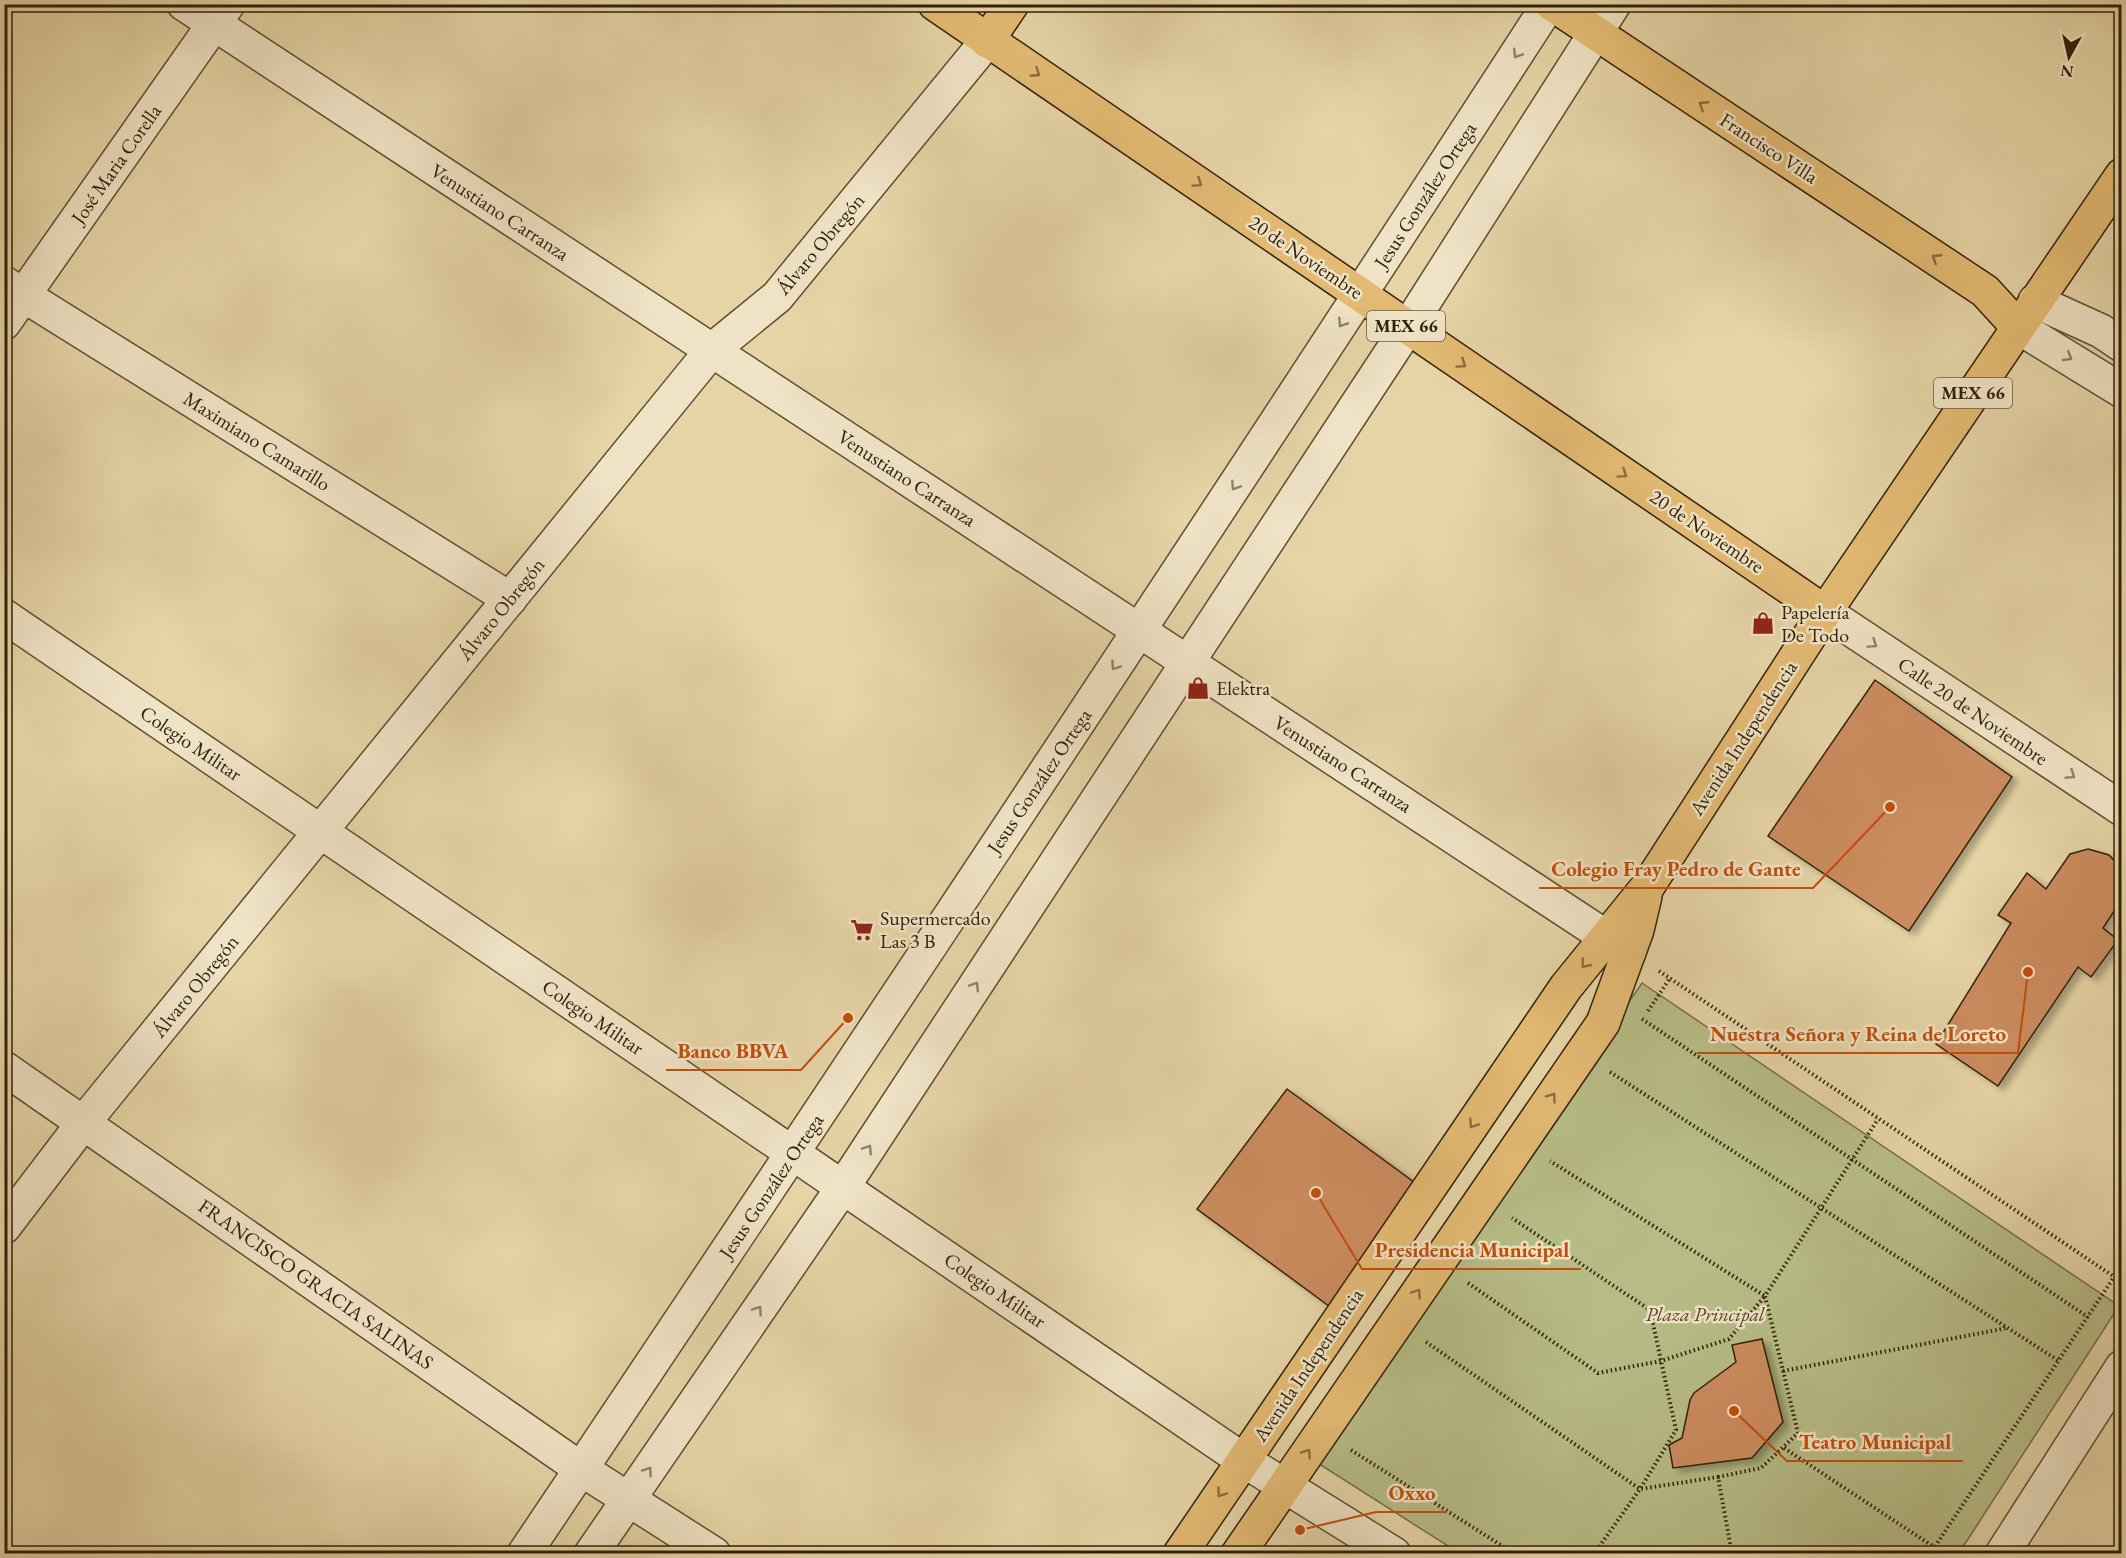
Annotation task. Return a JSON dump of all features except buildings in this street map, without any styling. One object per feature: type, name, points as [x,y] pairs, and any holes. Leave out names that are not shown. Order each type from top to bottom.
[{"type":"main road","name":"20 de Noviembre","points":[[935,4],[1825,612]]},
{"type":"main road","name":"Álvaro Obregón","points":[[987,41],[1012,4]]},
{"type":"main road","name":"Francisco Villa","points":[[1550,4],[1985,291],[2027,314]]},
{"type":"main road","name":"Avenida Independencia","points":[[1238,1554],[1603,1023],[1618,944],[1648,886],[1825,612],[2121,175]]},
{"type":"main road","name":"Avenida Independencia","points":[[1180,1554],[1566,987],[1618,944]]},
{"type":"street","name":"Venustiano Carranza","points":[[184,4],[221,14],[712,350],[1618,944]]},
{"type":"street","name":"Jesus González Ortega","points":[[524,1554],[794,1153],[1550,4]]},
{"type":"street","points":[[591,1554],[843,1187],[1408,327],[1614,4]]},
{"type":"street","name":"José Maria Corella","points":[[4,323],[14,289],[221,14]]},
{"type":"street","name":"Álvaro Obregón","points":[[4,1227],[84,1122],[712,350],[777,297],[987,41]]},
{"type":"street","name":"Maximiano Camarillo","points":[[14,289],[510,599]]},
{"type":"street","points":[[2027,314],[2101,332],[2121,345]]},
{"type":"street","points":[[2027,314],[2121,391]]},
{"type":"street","name":"Calle 20 de Noviembre","points":[[1825,612],[2121,809]]},
{"type":"street","name":"Colegio Militar","points":[[4,616],[1244,1460],[1394,1554]]},
{"type":"street","name":"FRANCISCO GRACIA SALINAS","points":[[4,1068],[581,1469],[714,1554]]},
{"type":"street","points":[[2002,1554],[2121,1367]]},
{"type":"path","points":[[1618,944],[2121,1282]]},
{"type":"path","points":[[1637,1028],[1670,978]]},
{"type":"path","points":[[1642,1019],[2088,1317]]},
{"type":"path","points":[[1602,1079],[1614,1062]]},
{"type":"path","points":[[1608,1070],[2059,1361]]},
{"type":"path","points":[[1464,1280],[1598,1373],[1661,1361],[1729,1339],[1765,1296],[1878,1118]]},
{"type":"path","points":[[1429,1332],[1423,1340],[1640,1489],[1761,1468],[1798,1433],[1765,1296],[1546,1159],[1553,1150]]},
{"type":"path","points":[[1508,1216],[1650,1310],[1676,1430],[1640,1489],[1594,1554]]},
{"type":"path","points":[[1930,1554],[2114,1277]]},
{"type":"path","points":[[1783,1371],[2008,1328]]},
{"type":"path","points":[[1349,1448],[1515,1554]]},
{"type":"path","points":[[1784,1448],[1934,1547]]},
{"type":"path","points":[[1718,1477],[1732,1554]]},
{"type":"green space","name":"Plaza Principal","points":[[1642,983],[2119,1306],[1959,1553],[1459,1553],[1313,1460]]},
{"type":"place","name":"Papelería De Todo","points":[[1763,623]]},
{"type":"place","name":"Elektra","points":[[1198,688]]},
{"type":"place","name":"Colegio Fray Pedro de Gante","points":[[1890,807]]},
{"type":"place","name":"Supermercado Las 3 B","points":[[862,930]]},
{"type":"place","name":"Nuestra Señora y Reina de Loreto","points":[[2028,972]]},
{"type":"place","name":"Banco BBVA","points":[[848,1018]]},
{"type":"place","name":"Presidencia Municipal","points":[[1316,1193]]},
{"type":"place","name":"Teatro Municipal","points":[[1734,1411]]},
{"type":"place","name":"Oxxo","points":[[1300,1530]]}]
